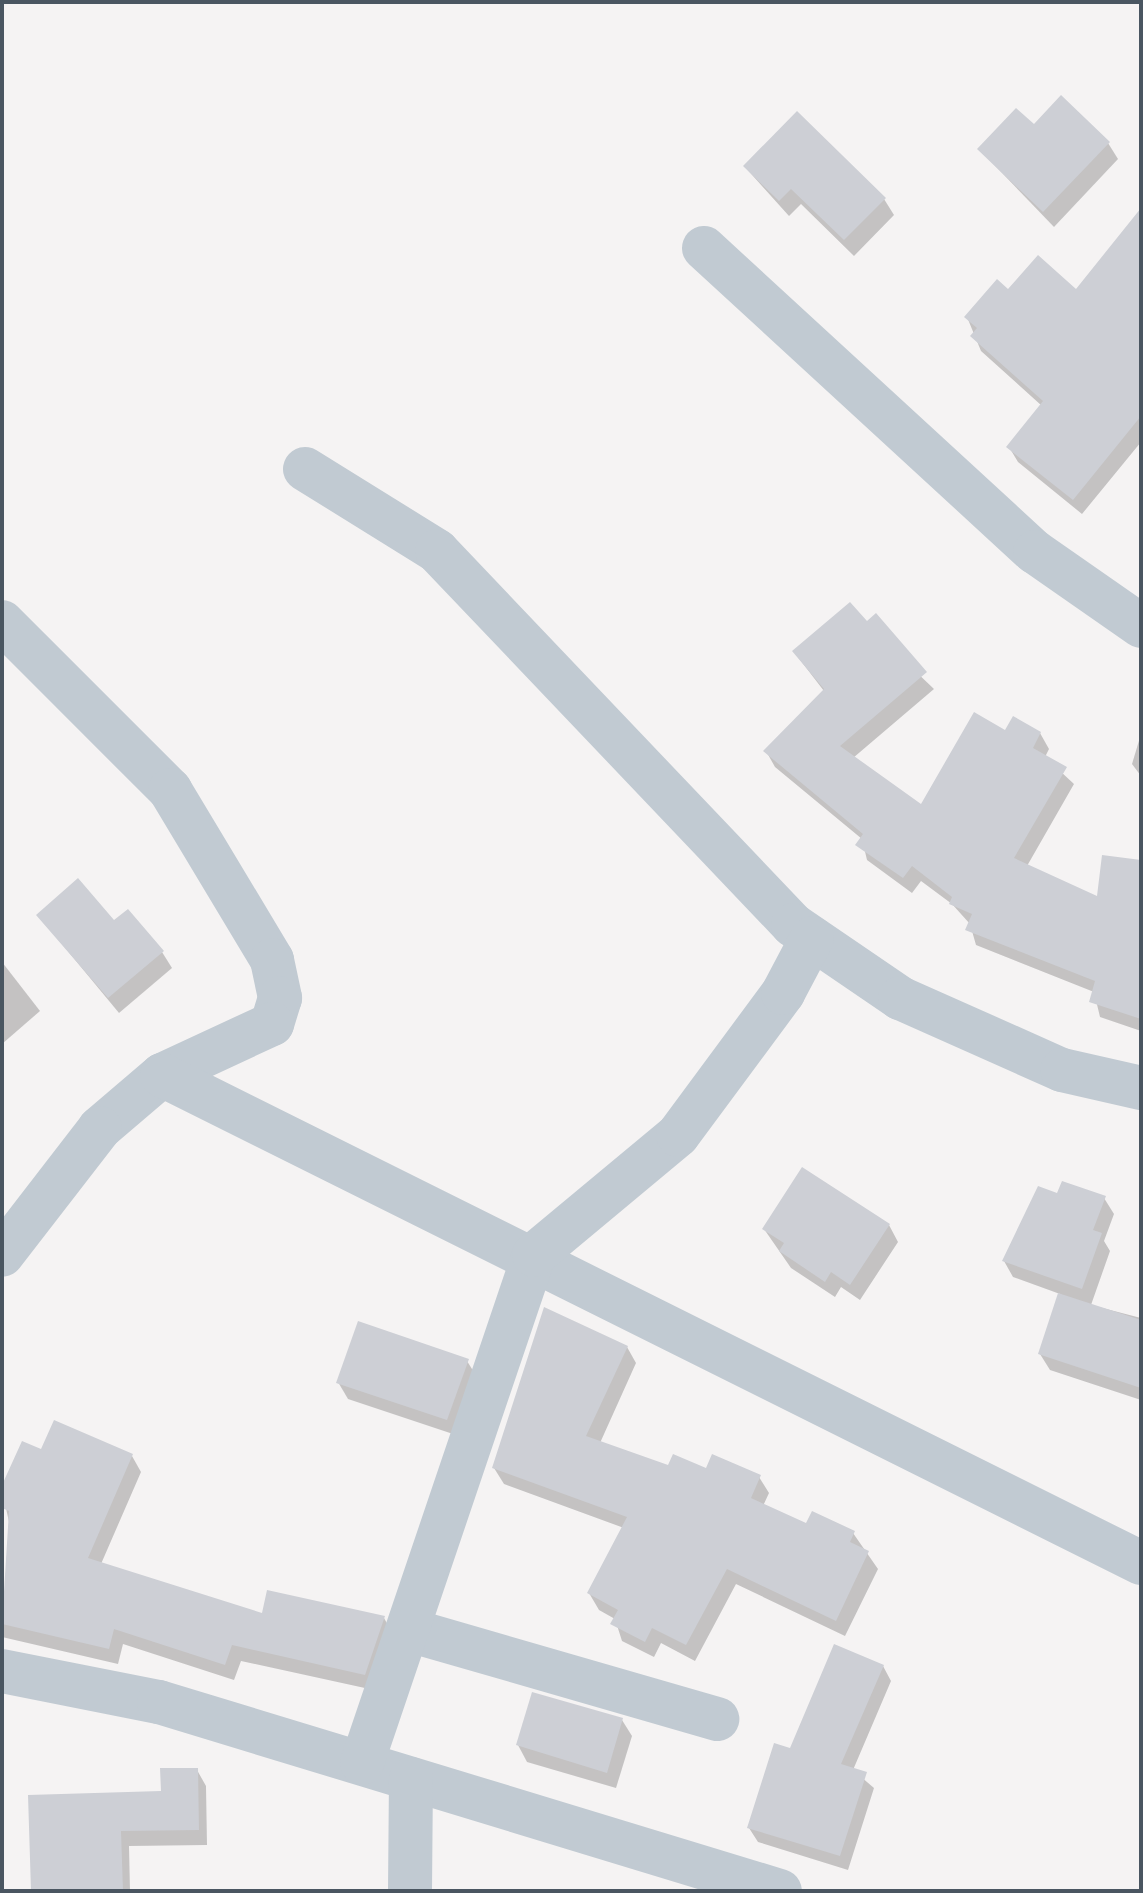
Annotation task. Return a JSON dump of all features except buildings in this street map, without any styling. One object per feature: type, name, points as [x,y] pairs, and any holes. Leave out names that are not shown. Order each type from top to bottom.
[{"type":"street","points":[[704,248],[1035,552],[1141,626]]},
{"type":"street","points":[[305,469],[437,551],[812,938],[900,998],[1062,1070],[1141,1088]]},
{"type":"street","points":[[2,622],[170,790],[272,960],[280,998],[272,1024],[162,1075],[100,1128],[2,1255]]},
{"type":"street","points":[[362,1763],[534,1255],[678,1135],[776,1004],[812,938]]},
{"type":"street","points":[[162,1075],[534,1255],[1141,1563]]},
{"type":"street","points":[[409,1630],[717,1719]]},
{"type":"street","points":[[2,1671],[159,1702],[780,1891]]},
{"type":"street","points":[[410,1891],[411,1779]]}]
